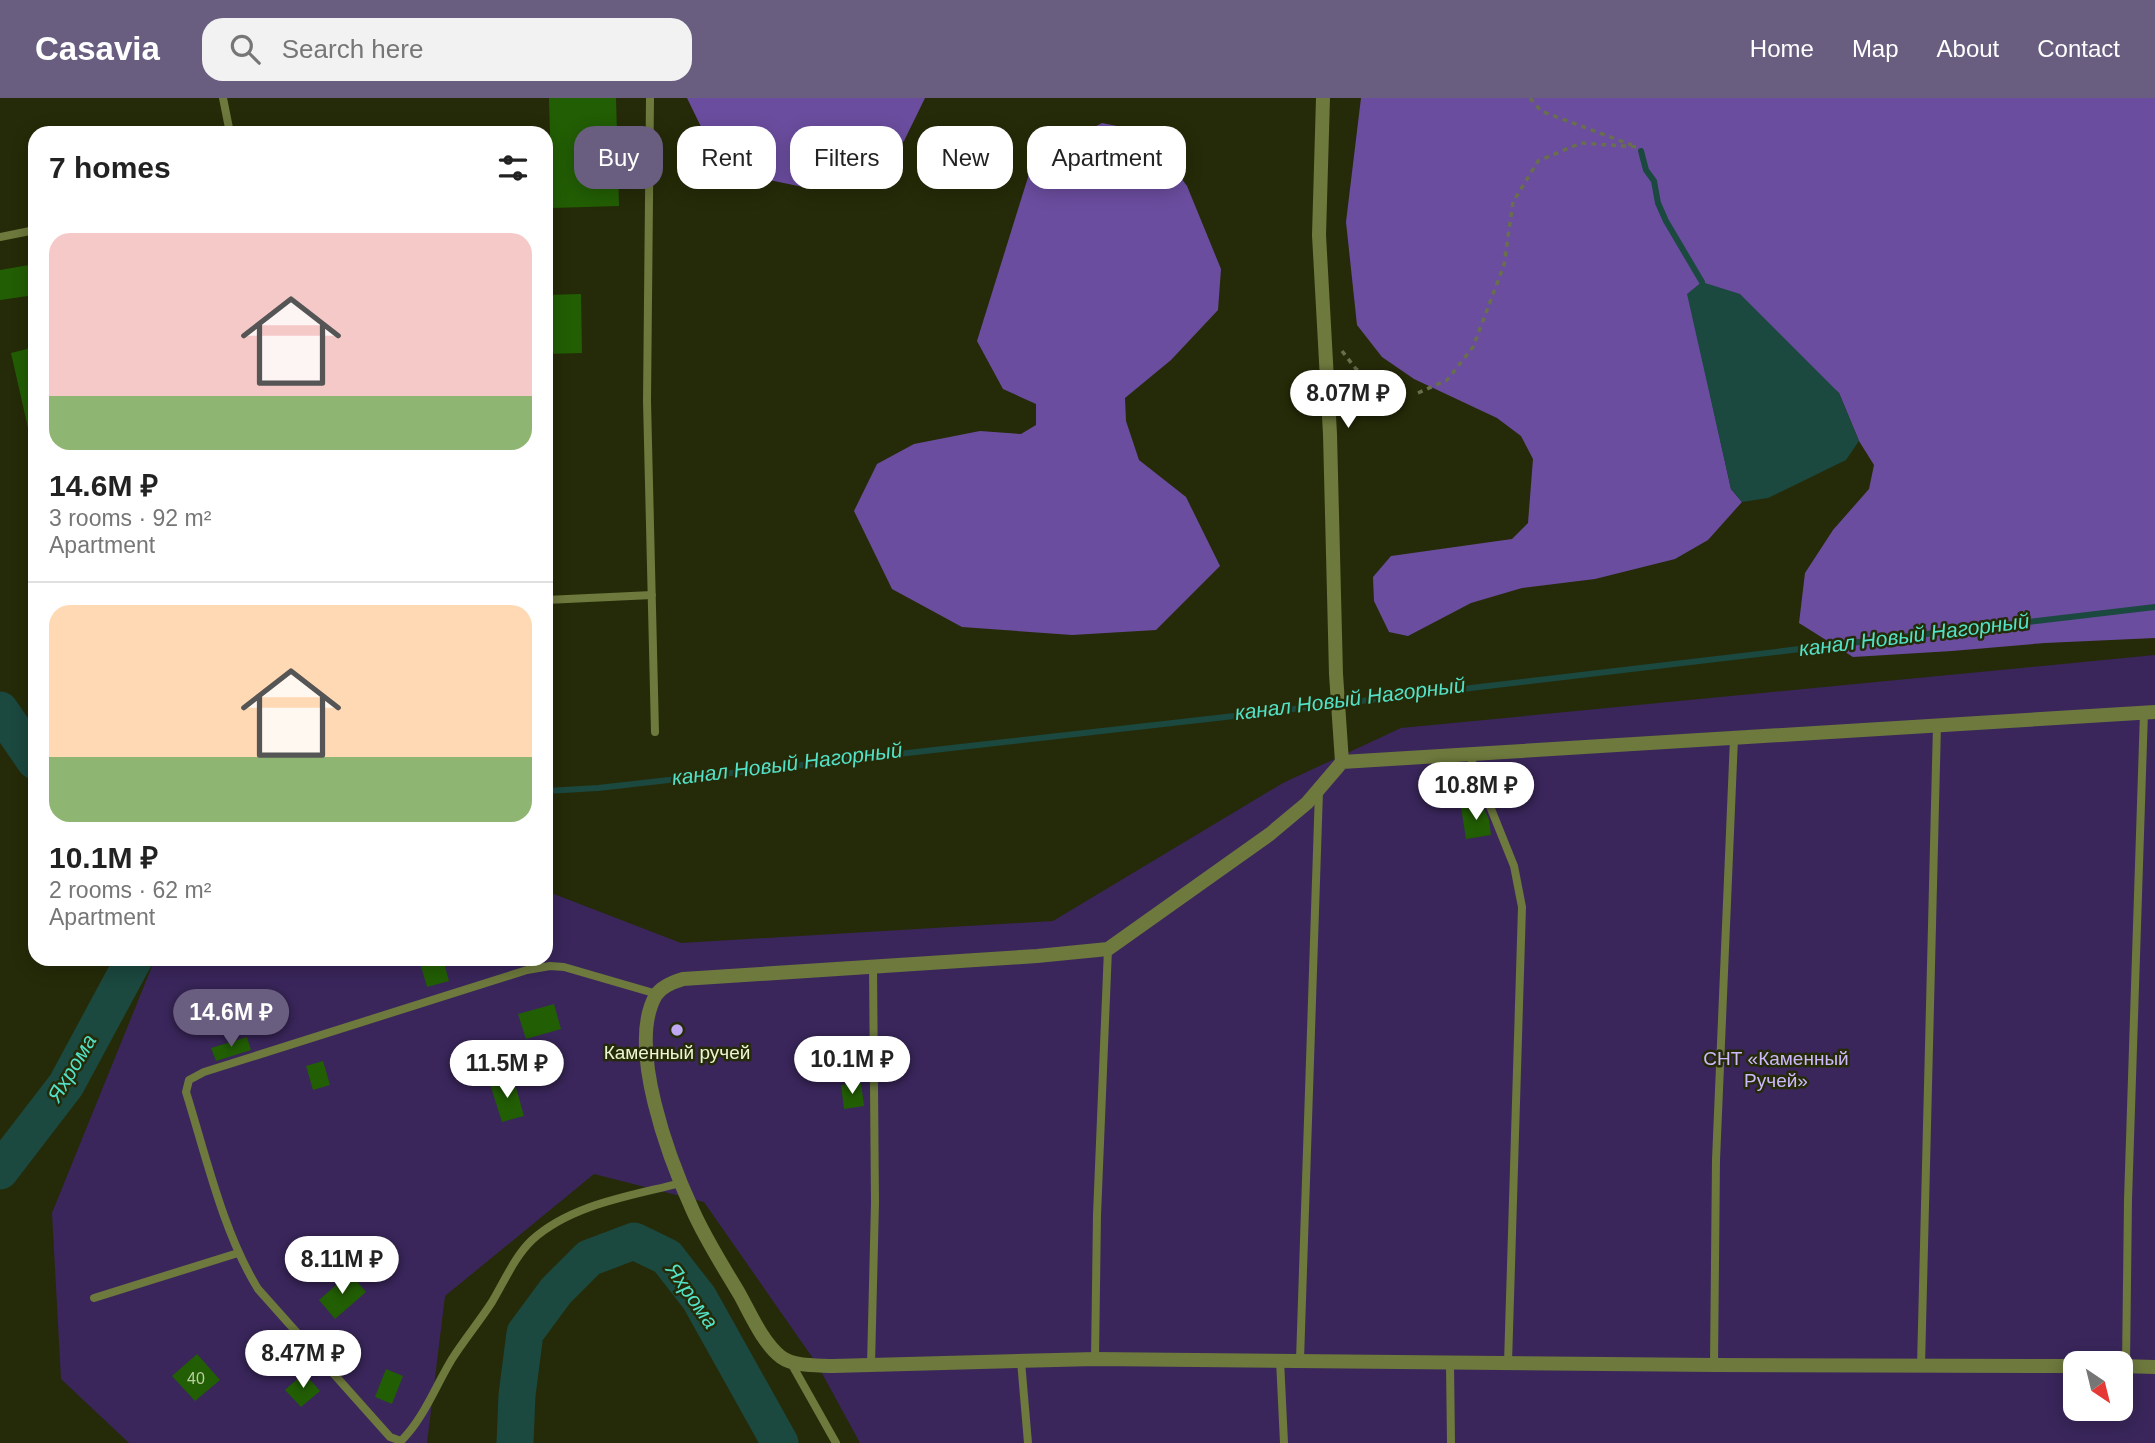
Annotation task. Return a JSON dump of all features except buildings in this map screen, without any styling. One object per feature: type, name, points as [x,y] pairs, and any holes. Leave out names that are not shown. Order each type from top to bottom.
[{"type":"street","points":[[1323,98],[1319,235],[1330,434],[1336,674],[1342,762]]},
{"type":"street","points":[[2063,1366],[1095,1359],[833,1366],[791,1363],[780,1356],[767,1341],[693,1213],[668,1153],[646,1067],[648,1016],[657,994],[670,983],[683,979],[1108,949],[1270,834],[1307,803],[1342,762],[2149,712]]},
{"type":"street","points":[[2133,1366],[2155,1367]]},
{"type":"lane","points":[[223,98],[229,126]]},
{"type":"lane","points":[[650,98],[648,401],[655,732]]},
{"type":"lane","points":[[0,237],[28,231]]},
{"type":"lane","points":[[553,600],[652,595]]},
{"type":"lane","points":[[2123,1351],[2149,712]]},
{"type":"lane","points":[[1921,1366],[1937,725]]},
{"type":"lane","points":[[1714,1365],[1716,1160],[1734,737]]},
{"type":"lane","points":[[1469,754],[1514,866],[1522,907],[1508,1363]]},
{"type":"lane","points":[[1300,1360],[1319,788]]},
{"type":"lane","points":[[1095,1359],[1097,1215],[1108,949]]},
{"type":"lane","points":[[657,994],[564,967],[527,970],[204,1072],[189,1080],[186,1092],[238,1253],[258,1289],[390,1437],[401,1441],[413,1430],[453,1358],[526,1246],[535,1237],[566,1217],[600,1204],[681,1183]]},
{"type":"lane","points":[[871,1365],[876,1203],[873,967]]},
{"type":"lane","points":[[94,1298],[238,1253]]},
{"type":"lane","points":[[1280,1360],[1284,1443]]},
{"type":"lane","points":[[1021,1361],[1028,1443]]},
{"type":"lane","points":[[791,1363],[836,1443]]},
{"type":"lane","points":[[1450,1363],[1451,1443]]},
{"type":"path","points":[[1418,393],[1447,380],[1474,346],[1504,265],[1513,202],[1538,162],[1581,143],[1638,147],[1541,111],[1530,98]]},
{"type":"path","points":[[1324,327],[1356,369],[1388,383]]},
{"type":"green space","name":"СНТ «Каменный Ручей»","points":[[2155,655],[2155,1443],[860,1443],[817,1364],[704,1202],[594,1174],[445,1296],[427,1443],[129,1443],[61,1379],[52,1213],[152,966],[553,966],[553,894],[681,943],[1053,921],[1283,783],[1401,728]]},
{"type":"shaded area","points":[[687,98],[925,98],[903,142],[903,126],[790,126],[790,184],[776,181],[776,126],[701,126]]},
{"type":"shaded area","points":[[1361,98],[2155,98],[2155,638],[1853,657],[1799,623],[1805,573],[1833,530],[1869,489],[1874,465],[1859,441],[1839,393],[1702,282],[1688,294],[1731,489],[1742,502],[1708,540],[1675,559],[1595,579],[1522,588],[1471,603],[1408,636],[1389,632],[1374,601],[1373,577],[1391,556],[1512,539],[1528,523],[1533,459],[1521,436],[1497,418],[1414,379],[1382,357],[1357,325],[1346,222]]},
{"type":"shaded area","points":[[1102,123],[1117,126],[1096,126]]},
{"type":"shaded area","points":[[1027,180],[1027,189],[1186,189],[1186,185],[1221,269],[1218,310],[1171,360],[1125,398],[1126,421],[1139,460],[1186,497],[1220,566],[1156,630],[1072,635],[962,627],[892,589],[854,511],[877,464],[914,444],[980,431],[1021,434],[1036,425],[1036,404],[1003,389],[977,341]]},
{"type":"water","points":[[1702,282],[1740,294],[1839,393],[1859,441],[1846,460],[1768,498],[1742,502],[1731,489],[1687,294]]},
{"type":"waterway","points":[[1641,151],[1646,170],[1654,181],[1658,203],[1666,221],[1702,282]]},
{"type":"waterway","name":"канал Новый Нагорный","points":[[553,791],[598,788],[1243,715],[2155,607]]},
{"type":"waterway","name":"Яхрома","points":[[0,710],[28,751]]},
{"type":"waterway","name":"Яхрома","points":[[0,1171],[66,1085],[130,966]]},
{"type":"waterway","name":"Яхрома","points":[[515,1443],[517,1395],[525,1333],[556,1291],[589,1258],[634,1241],[667,1257],[699,1298],[780,1443]]},
{"type":"place","name":"Каменный ручей","points":[[677,1030]]}]
